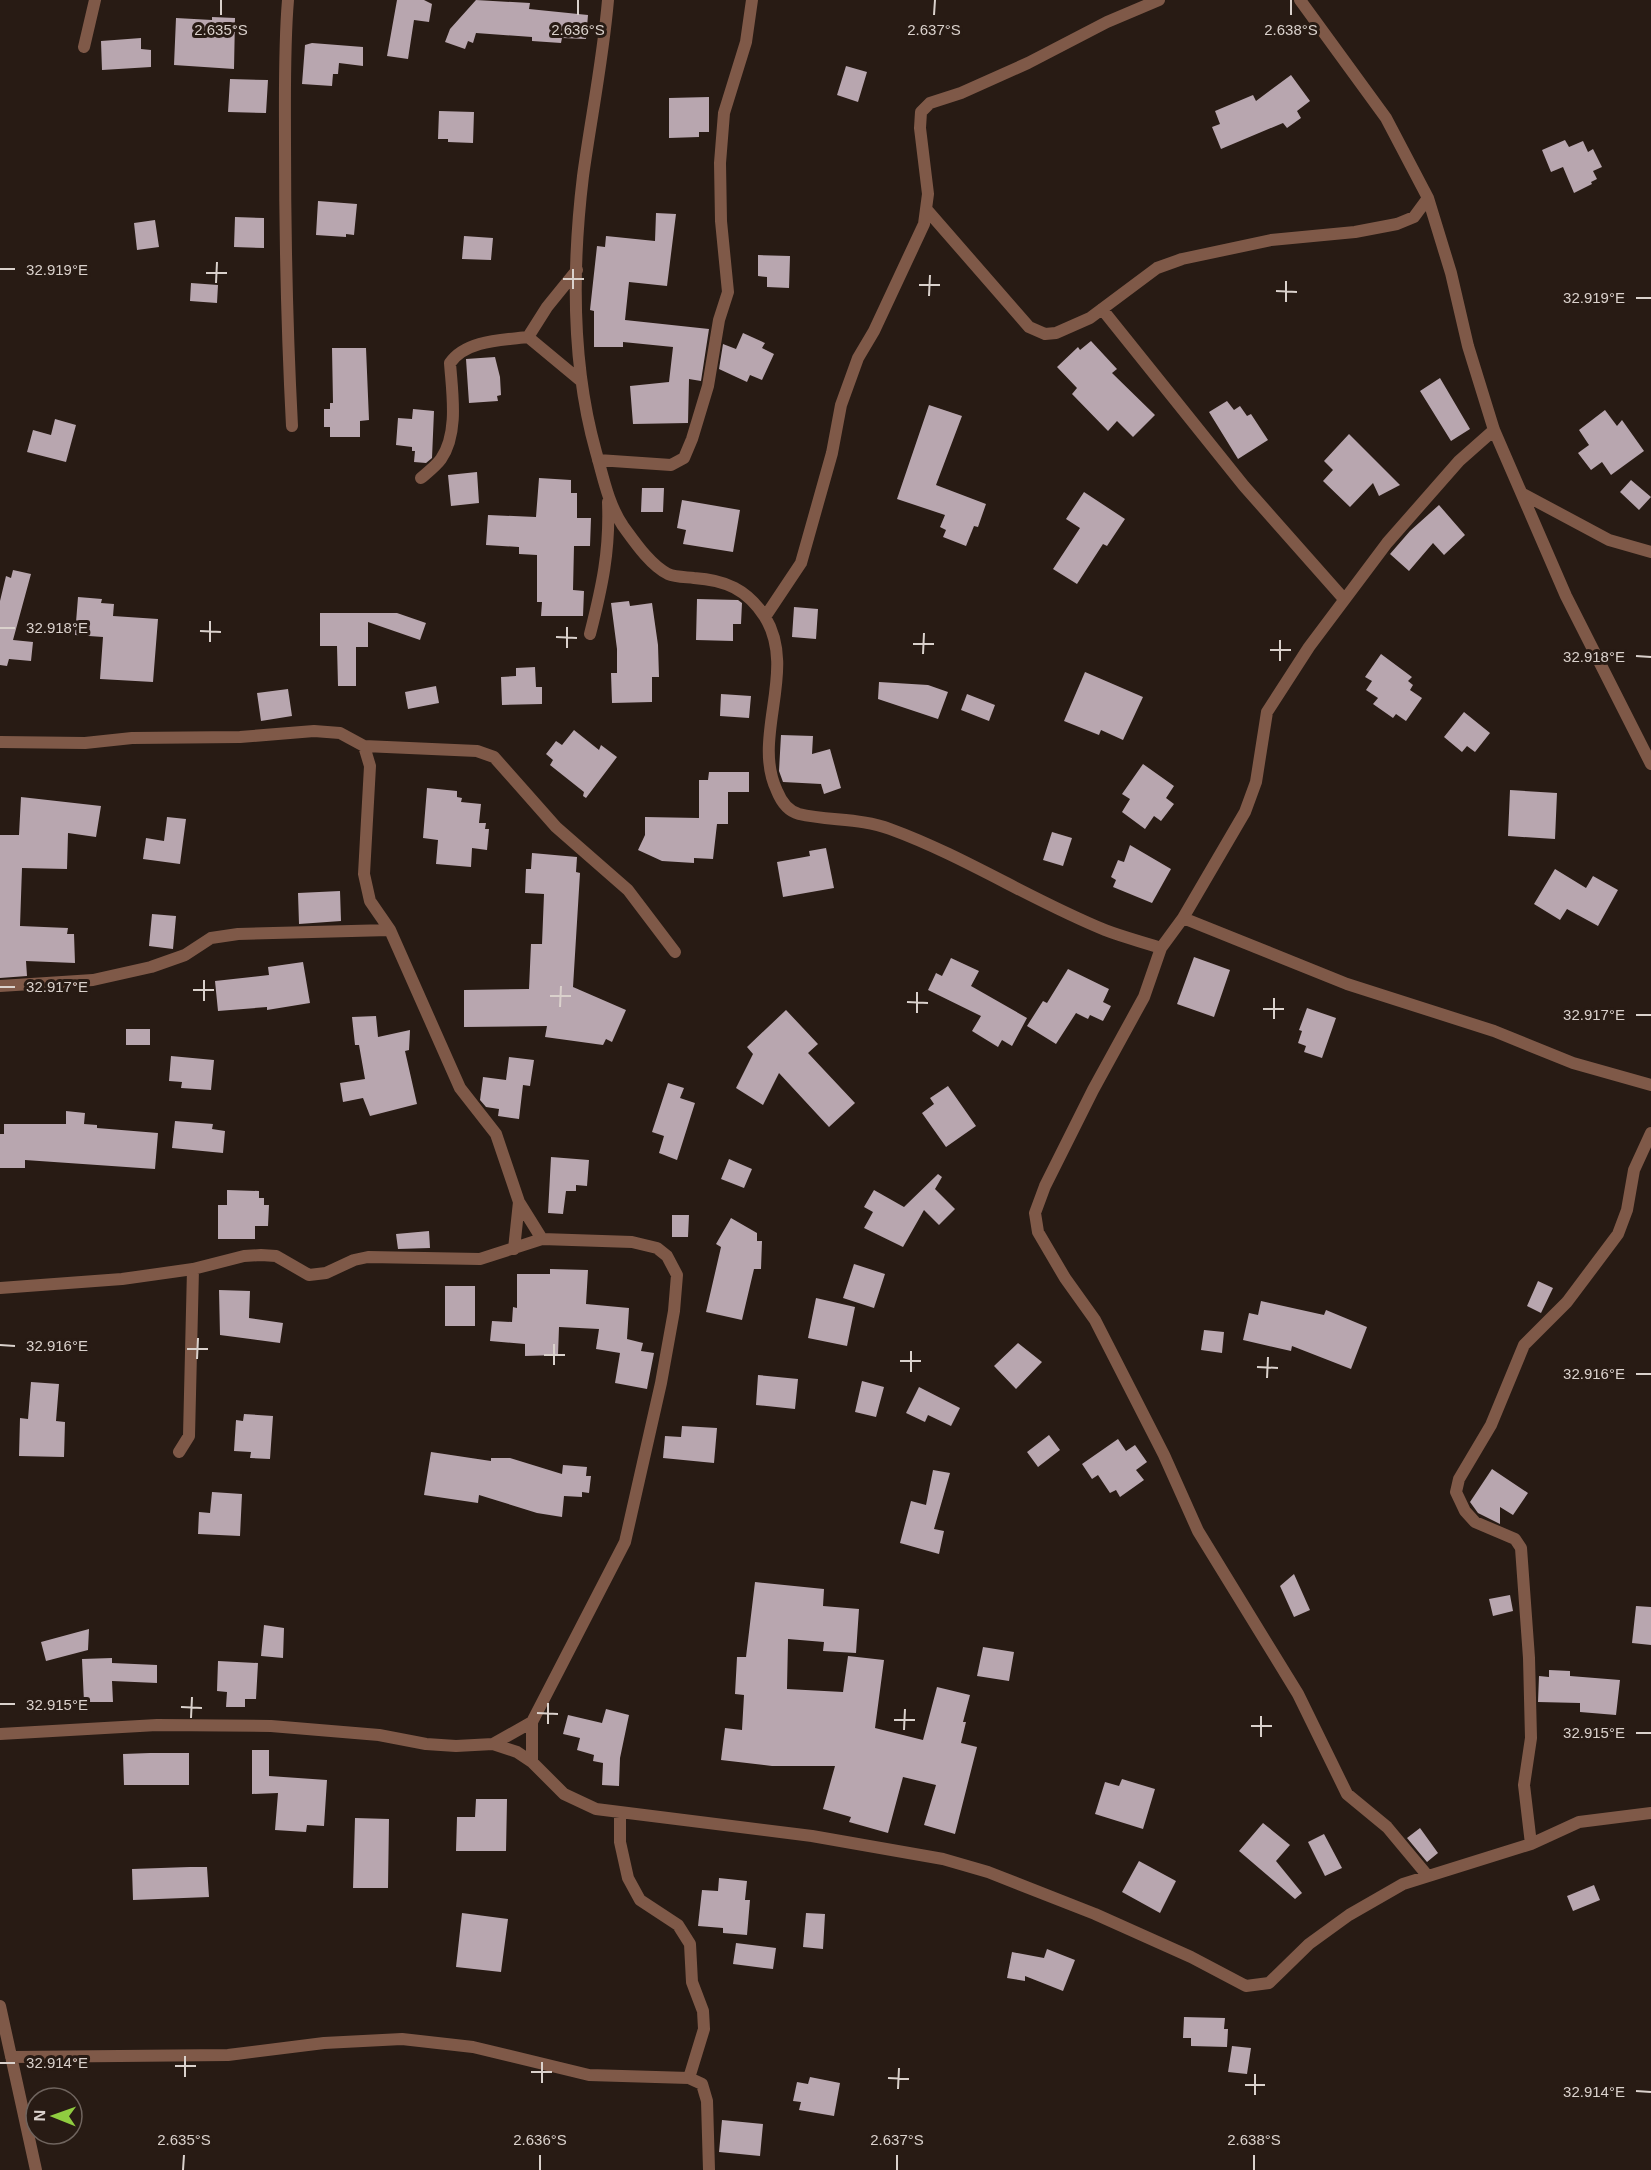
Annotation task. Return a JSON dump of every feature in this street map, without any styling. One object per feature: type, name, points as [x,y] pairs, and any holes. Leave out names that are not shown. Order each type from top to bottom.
[{"type":"street","points":[[84,47],[95,0]]},
{"type":"street","points":[[288,0],[285,185],[287,324],[292,426]]},
{"type":"street","points":[[608,0],[583,179],[577,270],[581,381],[598,460],[608,495],[621,523],[656,566],[669,574],[722,580],[748,596],[765,617],[775,640],[778,658],[769,754],[775,788],[784,805],[798,814],[850,819],[890,828],[1107,931],[1161,948]]},
{"type":"street","points":[[598,460],[671,465],[684,458],[692,439],[708,386],[718,320],[728,292],[721,221],[720,163],[724,113],[746,42],[752,0]]},
{"type":"street","points":[[765,617],[801,563],[832,453],[841,405],[858,358],[874,331],[918,237],[927,210],[928,181],[919,120],[921,112],[930,103],[1019,67],[1107,22],[1160,0]]},
{"type":"street","points":[[1300,0],[1386,118],[1428,198],[1451,273],[1468,346],[1494,430],[1566,596],[1651,764]]},
{"type":"street","points":[[927,210],[1029,327],[1045,334],[1056,333],[1090,318],[1157,268],[1182,259],[1271,240],[1345,233],[1397,224],[1414,217],[1428,198]]},
{"type":"street","points":[[528,337],[547,307],[577,270]]},
{"type":"street","points":[[1102,309],[1244,486],[1344,599]]},
{"type":"street","points":[[421,478],[441,459],[449,442],[453,400],[450,363],[462,351],[483,343],[528,337],[581,381]]},
{"type":"street","points":[[1427,1875],[1387,1827],[1347,1794],[1317,1737],[1298,1694],[1198,1531],[1164,1455],[1095,1320],[1065,1278],[1038,1232],[1035,1213],[1045,1186],[1144,997],[1161,948],[1183,918],[1245,812],[1256,782],[1267,712],[1344,599],[1405,521],[1459,461],[1494,430]]},
{"type":"street","points":[[1522,494],[1610,540],[1651,552]]},
{"type":"street","points":[[590,634],[605,576],[609,543],[608,495]]},
{"type":"street","points":[[0,742],[85,743],[132,738],[240,737],[314,731],[340,733],[364,746],[477,751],[494,757],[556,827],[628,890],[675,952]]},
{"type":"street","points":[[364,746],[370,766],[364,874],[369,901],[390,930],[460,1088],[496,1134],[519,1202],[542,1239]]},
{"type":"street","points":[[1183,918],[1347,984],[1494,1031],[1591,1069],[1651,1085]]},
{"type":"street","points":[[0,986],[93,980],[151,967],[185,955],[211,938],[238,934],[390,930]]},
{"type":"street","points":[[1531,1844],[1524,1785],[1531,1738],[1529,1658],[1521,1548],[1515,1539],[1475,1522],[1465,1511],[1456,1492],[1459,1479],[1491,1425],[1524,1345],[1572,1297],[1618,1234],[1627,1210],[1634,1170],[1651,1133]]},
{"type":"street","points":[[514,1249],[519,1202]]},
{"type":"street","points":[[0,1288],[122,1279],[193,1269],[244,1256],[276,1257],[309,1275],[326,1274],[354,1260],[368,1257],[480,1259],[542,1239],[632,1242],[657,1248],[667,1257],[677,1275],[674,1311],[662,1383],[625,1542],[532,1722],[532,1762]]},
{"type":"street","points":[[179,1452],[189,1436],[193,1269]]},
{"type":"street","points":[[493,1744],[532,1722]]},
{"type":"street","points":[[0,1734],[125,1726],[259,1726],[344,1731],[446,1745],[493,1744],[508,1747],[532,1762],[564,1794],[596,1809],[620,1814],[675,1818],[812,1836],[943,1859],[988,1872],[1095,1914],[1191,1957],[1246,1986],[1269,1983],[1309,1944],[1349,1915],[1403,1884],[1531,1844],[1579,1822],[1651,1813]]},
{"type":"street","points":[[620,1814],[620,1842],[627,1878],[640,1900],[678,1925],[690,1944],[692,1982],[703,2011],[704,2029],[689,2078]]},
{"type":"street","points":[[0,2006],[36,2170]]},
{"type":"street","points":[[11,2057],[228,2055],[324,2043],[402,2039],[473,2047],[589,2074],[689,2078],[702,2084],[707,2101],[709,2170]]},
{"type":"building","points":[[397,0],[424,0],[432,4],[429,22],[414,20],[408,59],[387,56]]},
{"type":"building","points":[[476,0],[530,3],[529,9],[588,15],[586,39],[562,38],[561,43],[532,41],[532,37],[476,33],[473,43],[468,41],[465,49],[445,42],[450,29]]},
{"type":"building","points":[[212,17],[235,18],[234,69],[174,65],[176,18],[212,20]]},
{"type":"building","points":[[141,38],[141,49],[151,50],[151,67],[102,70],[101,41]]},
{"type":"building","points":[[312,43],[363,47],[363,66],[339,63],[338,74],[333,74],[332,86],[302,84],[305,45]]},
{"type":"building","points":[[846,66],[867,72],[858,102],[837,95]]},
{"type":"building","points":[[1291,75],[1310,101],[1297,111],[1301,118],[1287,128],[1283,123],[1221,149],[1212,127],[1220,124],[1215,111],[1253,95],[1256,101]]},
{"type":"building","points":[[230,79],[268,80],[266,113],[228,112]]},
{"type":"building","points":[[709,97],[709,132],[699,132],[699,137],[669,138],[669,98]]},
{"type":"building","points":[[439,111],[474,112],[473,143],[448,142],[448,139],[438,139]]},
{"type":"building","points":[[1565,140],[1569,147],[1583,141],[1588,152],[1593,149],[1602,167],[1593,171],[1597,179],[1591,182],[1592,184],[1574,193],[1563,167],[1551,172],[1542,150]]},
{"type":"building","points":[[318,201],[357,204],[354,235],[346,234],[346,237],[316,235]]},
{"type":"building","points":[[656,213],[676,214],[667,286],[629,282],[625,320],[709,329],[701,381],[689,379],[688,423],[633,424],[630,386],[669,382],[673,347],[623,342],[623,347],[594,347],[594,311],[590,310],[597,246],[605,247],[606,236],[655,241]]},
{"type":"building","points":[[235,217],[264,218],[264,248],[234,247]]},
{"type":"building","points":[[155,220],[159,247],[137,250],[134,223]]},
{"type":"building","points":[[464,236],[493,238],[491,260],[462,259]]},
{"type":"building","points":[[758,255],[790,256],[789,288],[767,287],[767,277],[758,276]]},
{"type":"building","points":[[191,283],[218,285],[217,303],[190,301]]},
{"type":"building","points":[[743,333],[765,343],[762,348],[774,354],[762,380],[750,375],[747,382],[719,369],[723,344],[736,349]]},
{"type":"building","points":[[1091,341],[1117,369],[1112,373],[1155,415],[1133,437],[1117,421],[1108,431],[1072,394],[1077,388],[1057,367],[1078,347],[1080,350]]},
{"type":"building","points":[[332,348],[366,348],[369,420],[360,421],[360,437],[330,437],[330,427],[324,427],[324,409],[330,409],[330,403],[333,403]]},
{"type":"building","points":[[495,357],[500,377],[501,395],[497,396],[498,401],[469,403],[466,359]]},
{"type":"building","points":[[1440,378],[1470,429],[1451,441],[1420,391]]},
{"type":"building","points":[[1227,401],[1234,410],[1240,406],[1247,416],[1251,414],[1268,440],[1238,459],[1209,412]]},
{"type":"building","points":[[929,405],[962,416],[936,485],[986,504],[978,527],[974,526],[966,546],[943,537],[946,530],[940,527],[945,515],[897,499]]},
{"type":"building","points":[[413,409],[434,411],[432,458],[426,463],[414,462],[415,451],[412,451],[412,447],[396,445],[398,418],[412,419]]},
{"type":"building","points":[[1605,410],[1617,426],[1622,420],[1644,451],[1611,475],[1602,462],[1591,470],[1578,453],[1589,445],[1579,430]]},
{"type":"building","points":[[55,419],[76,425],[66,462],[27,452],[33,430],[51,435]]},
{"type":"building","points":[[1349,434],[1400,485],[1379,496],[1373,483],[1350,507],[1323,481],[1333,470],[1324,461]]},
{"type":"building","points":[[477,472],[479,503],[451,506],[448,475]]},
{"type":"building","points":[[539,478],[571,480],[571,493],[577,493],[577,518],[591,518],[590,546],[574,546],[573,590],[584,591],[583,616],[541,616],[542,602],[537,602],[537,555],[519,554],[519,547],[486,545],[488,515],[536,517]]},
{"type":"building","points":[[1631,480],[1651,497],[1639,510],[1620,492]]},
{"type":"building","points":[[642,488],[664,488],[663,512],[641,512]]},
{"type":"building","points":[[1084,492],[1125,519],[1107,546],[1103,544],[1077,584],[1053,569],[1080,528],[1066,519]]},
{"type":"building","points":[[682,500],[740,510],[733,552],[683,544],[686,530],[677,528]]},
{"type":"building","points":[[1439,505],[1465,535],[1444,555],[1433,543],[1409,571],[1390,554],[1410,531]]},
{"type":"building","points":[[13,570],[31,574],[13,640],[33,642],[31,661],[9,659],[7,666],[0,665],[0,601],[6,576],[11,578]]},
{"type":"building","points":[[78,597],[102,599],[101,603],[114,604],[113,616],[158,619],[153,682],[100,679],[103,637],[75,635]]},
{"type":"building","points":[[697,599],[738,600],[742,603],[741,624],[733,624],[733,641],[696,640]]},
{"type":"building","points":[[629,601],[630,606],[652,603],[658,645],[659,677],[652,677],[652,702],[612,703],[611,673],[617,673],[617,649],[611,603]]},
{"type":"building","points":[[794,607],[818,609],[816,639],[792,637]]},
{"type":"building","points":[[320,613],[397,613],[426,623],[420,640],[368,622],[368,647],[356,647],[356,686],[338,686],[337,646],[320,646]]},
{"type":"building","points":[[1381,654],[1412,677],[1408,681],[1413,685],[1410,690],[1422,698],[1406,721],[1396,714],[1393,718],[1373,704],[1378,698],[1366,690],[1372,681],[1365,677]]},
{"type":"building","points":[[535,667],[536,687],[542,687],[542,704],[502,705],[501,677],[516,676],[516,668]]},
{"type":"building","points":[[1085,672],[1143,697],[1123,740],[1101,730],[1099,735],[1064,721]]},
{"type":"building","points":[[879,682],[928,685],[948,692],[938,719],[878,699]]},
{"type":"building","points":[[436,686],[439,703],[408,709],[405,692]]},
{"type":"building","points":[[288,689],[292,716],[261,721],[257,693]]},
{"type":"building","points":[[721,694],[751,696],[749,718],[720,716]]},
{"type":"building","points":[[967,694],[995,705],[989,721],[961,710]]},
{"type":"building","points":[[1464,712],[1490,733],[1475,752],[1467,746],[1462,752],[1444,737]]},
{"type":"building","points":[[574,730],[599,750],[601,745],[617,757],[586,798],[583,796],[584,792],[550,765],[553,760],[546,754],[556,741],[562,745]]},
{"type":"building","points":[[781,735],[813,736],[812,754],[830,749],[841,788],[824,794],[821,784],[783,782],[779,771]]},
{"type":"building","points":[[1143,764],[1174,786],[1166,798],[1174,804],[1161,821],[1154,816],[1145,829],[1122,812],[1130,799],[1122,794]]},
{"type":"building","points":[[709,772],[749,772],[749,792],[728,792],[728,824],[717,824],[713,859],[694,858],[694,863],[662,861],[638,850],[645,835],[645,817],[699,818],[699,780],[708,780]]},
{"type":"building","points":[[427,788],[457,791],[457,797],[462,798],[461,802],[481,804],[479,823],[486,823],[485,829],[489,829],[487,850],[472,848],[471,867],[436,864],[438,840],[423,838]]},
{"type":"building","points":[[1510,790],[1557,793],[1555,839],[1508,836]]},
{"type":"building","points":[[21,797],[101,806],[96,837],[68,833],[67,869],[22,868],[20,926],[68,928],[67,934],[74,934],[75,963],[26,961],[27,976],[0,978],[0,835],[19,835]]},
{"type":"building","points":[[167,817],[186,819],[180,864],[143,859],[146,838],[164,841]]},
{"type":"building","points":[[1052,832],[1072,838],[1063,866],[1043,860]]},
{"type":"building","points":[[1130,845],[1171,869],[1152,903],[1113,887],[1116,880],[1111,877],[1118,860],[1124,862]]},
{"type":"building","points":[[826,848],[834,888],[783,897],[777,862],[810,856],[809,851]]},
{"type":"building","points":[[532,853],[577,857],[576,872],[580,873],[573,987],[626,1010],[612,1042],[606,1039],[603,1045],[545,1037],[547,1026],[464,1027],[464,990],[529,989],[531,944],[542,944],[544,894],[525,893],[526,869],[531,869]]},
{"type":"building","points":[[1555,869],[1586,888],[1593,876],[1618,890],[1598,926],[1567,909],[1560,920],[1534,904]]},
{"type":"building","points":[[340,891],[341,921],[299,924],[298,893]]},
{"type":"building","points":[[152,914],[176,916],[173,949],[149,946]]},
{"type":"building","points":[[1194,957],[1230,970],[1214,1017],[1177,1004]]},
{"type":"building","points":[[951,958],[979,971],[971,986],[1027,1018],[1012,1046],[1002,1040],[998,1047],[972,1031],[981,1016],[928,990],[936,973],[942,976]]},
{"type":"building","points":[[303,962],[310,1003],[267,1010],[267,1007],[218,1011],[215,981],[269,975],[268,967]]},
{"type":"building","points":[[1068,969],[1109,989],[1103,1002],[1111,1006],[1103,1021],[1090,1015],[1088,1019],[1076,1013],[1056,1044],[1027,1026],[1043,1001],[1047,1003]]},
{"type":"building","points":[[1307,1008],[1336,1018],[1322,1058],[1304,1052],[1306,1046],[1298,1043],[1302,1031],[1299,1030]]},
{"type":"building","points":[[786,1010],[818,1044],[808,1053],[855,1103],[829,1127],[779,1073],[763,1105],[736,1088],[753,1054],[747,1047]]},
{"type":"building","points":[[376,1016],[378,1037],[410,1030],[409,1050],[405,1051],[417,1104],[370,1116],[363,1098],[343,1102],[340,1083],[365,1079],[359,1045],[355,1045],[352,1017]]},
{"type":"building","points":[[126,1029],[150,1029],[150,1045],[126,1045]]},
{"type":"building","points":[[171,1056],[214,1060],[211,1090],[181,1088],[182,1082],[169,1081]]},
{"type":"building","points":[[509,1057],[534,1060],[530,1086],[523,1085],[519,1119],[498,1116],[499,1109],[486,1107],[480,1100],[483,1077],[506,1080]]},
{"type":"building","points":[[668,1083],[684,1088],[680,1098],[695,1103],[677,1160],[659,1153],[664,1136],[652,1132]]},
{"type":"building","points":[[948,1086],[976,1126],[946,1147],[922,1113],[934,1104],[930,1098]]},
{"type":"building","points":[[66,1111],[85,1113],[84,1124],[97,1125],[97,1128],[158,1133],[155,1169],[25,1160],[25,1168],[0,1168],[0,1134],[4,1134],[4,1124],[66,1124]]},
{"type":"building","points":[[175,1121],[213,1124],[212,1129],[225,1131],[223,1153],[172,1148]]},
{"type":"building","points":[[551,1157],[589,1160],[587,1186],[576,1185],[576,1191],[566,1191],[563,1214],[548,1213]]},
{"type":"building","points":[[729,1159],[752,1169],[744,1188],[721,1179]]},
{"type":"building","points":[[938,1174],[942,1177],[935,1189],[955,1209],[939,1225],[924,1210],[903,1247],[864,1228],[873,1212],[864,1207],[874,1190],[904,1207]]},
{"type":"building","points":[[227,1190],[259,1191],[259,1198],[264,1198],[264,1205],[269,1205],[268,1226],[255,1226],[255,1239],[218,1239],[218,1205],[227,1205]]},
{"type":"building","points":[[672,1215],[689,1215],[688,1237],[672,1237]]},
{"type":"building","points":[[731,1218],[757,1233],[757,1241],[762,1241],[761,1269],[754,1269],[742,1320],[706,1312],[721,1247],[716,1244]]},
{"type":"building","points":[[429,1231],[430,1248],[398,1249],[396,1234]]},
{"type":"building","points":[[854,1264],[885,1274],[874,1308],[843,1298]]},
{"type":"building","points":[[550,1269],[588,1270],[586,1304],[629,1308],[627,1339],[643,1343],[641,1351],[654,1353],[647,1389],[615,1383],[620,1353],[596,1349],[599,1329],[559,1327],[558,1355],[525,1356],[525,1344],[490,1341],[492,1321],[512,1322],[513,1307],[517,1308],[517,1274],[550,1274]]},
{"type":"building","points":[[1538,1281],[1553,1288],[1541,1313],[1527,1306]]},
{"type":"building","points":[[445,1286],[475,1286],[475,1326],[445,1326]]},
{"type":"building","points":[[219,1290],[250,1291],[249,1318],[283,1323],[280,1343],[220,1335]]},
{"type":"building","points":[[816,1298],[855,1307],[847,1346],[808,1338]]},
{"type":"building","points":[[1261,1301],[1324,1315],[1326,1310],[1367,1327],[1351,1369],[1292,1346],[1291,1351],[1243,1340],[1249,1313],[1258,1315]]},
{"type":"building","points":[[1204,1330],[1224,1332],[1222,1353],[1201,1350]]},
{"type":"building","points":[[1018,1343],[1042,1362],[1016,1389],[994,1366]]},
{"type":"building","points":[[758,1375],[798,1379],[795,1409],[756,1405]]},
{"type":"building","points":[[862,1381],[884,1387],[876,1417],[855,1412]]},
{"type":"building","points":[[31,1382],[59,1384],[56,1421],[65,1422],[64,1457],[19,1456],[20,1418],[28,1419]]},
{"type":"building","points":[[919,1387],[960,1408],[951,1426],[928,1415],[925,1422],[906,1413]]},
{"type":"building","points":[[244,1414],[273,1416],[270,1459],[250,1458],[251,1452],[234,1451],[236,1420],[243,1421]]},
{"type":"building","points":[[682,1426],[717,1428],[714,1463],[663,1458],[665,1436],[681,1437]]},
{"type":"building","points":[[1049,1435],[1060,1450],[1038,1467],[1027,1452]]},
{"type":"building","points":[[1118,1439],[1126,1451],[1135,1445],[1147,1462],[1136,1470],[1144,1480],[1120,1497],[1116,1490],[1110,1493],[1098,1475],[1092,1479],[1082,1464]]},
{"type":"building","points":[[431,1452],[491,1461],[491,1458],[510,1458],[562,1474],[563,1465],[587,1467],[586,1476],[591,1476],[589,1493],[582,1492],[582,1497],[564,1496],[562,1517],[537,1513],[479,1495],[478,1503],[424,1495]]},
{"type":"building","points":[[1492,1469],[1528,1493],[1513,1515],[1500,1507],[1500,1524],[1478,1513],[1470,1502]]},
{"type":"building","points":[[933,1470],[950,1473],[934,1529],[944,1531],[939,1554],[900,1543],[911,1501],[926,1505]]},
{"type":"building","points":[[212,1492],[242,1494],[240,1536],[198,1534],[199,1512],[210,1513]]},
{"type":"building","points":[[1294,1574],[1310,1610],[1294,1617],[1280,1586]]},
{"type":"building","points":[[755,1582],[824,1589],[823,1606],[859,1609],[856,1653],[823,1651],[824,1642],[788,1639],[787,1689],[843,1692],[848,1656],[884,1660],[875,1728],[923,1740],[937,1687],[970,1695],[963,1722],[966,1722],[961,1743],[977,1747],[955,1834],[924,1825],[936,1785],[903,1777],[888,1833],[849,1822],[851,1817],[823,1809],[835,1766],[772,1766],[721,1760],[725,1728],[742,1730],[744,1695],[735,1694],[737,1657],[746,1657]]},
{"type":"building","points":[[1510,1595],[1513,1611],[1493,1616],[1489,1599]]},
{"type":"building","points":[[1636,1606],[1651,1607],[1651,1645],[1632,1643]]},
{"type":"building","points":[[264,1625],[284,1628],[283,1658],[261,1656]]},
{"type":"building","points":[[89,1629],[88,1650],[46,1661],[41,1642]]},
{"type":"building","points":[[983,1647],[1014,1652],[1009,1681],[977,1676]]},
{"type":"building","points":[[112,1658],[112,1663],[157,1665],[157,1683],[112,1681],[113,1702],[84,1702],[82,1659]]},
{"type":"building","points":[[218,1661],[258,1663],[256,1699],[245,1699],[245,1707],[226,1707],[227,1692],[217,1691]]},
{"type":"building","points":[[1549,1670],[1570,1671],[1570,1676],[1620,1680],[1616,1715],[1580,1712],[1580,1703],[1538,1702],[1539,1676],[1549,1677]]},
{"type":"building","points":[[606,1709],[629,1715],[620,1758],[619,1786],[602,1785],[603,1763],[593,1761],[594,1755],[577,1750],[580,1738],[563,1734],[568,1715],[602,1723]]},
{"type":"building","points":[[252,1750],[269,1750],[269,1776],[327,1780],[324,1826],[307,1825],[306,1832],[275,1830],[278,1793],[252,1794]]},
{"type":"building","points":[[189,1753],[189,1785],[124,1785],[123,1754]]},
{"type":"building","points":[[1122,1779],[1155,1789],[1143,1829],[1095,1814],[1105,1782],[1119,1786]]},
{"type":"building","points":[[476,1799],[507,1799],[506,1851],[456,1851],[457,1817],[475,1817]]},
{"type":"building","points":[[355,1818],[389,1819],[388,1888],[353,1888]]},
{"type":"building","points":[[1263,1823],[1290,1845],[1276,1861],[1302,1893],[1295,1899],[1239,1851]]},
{"type":"building","points":[[1420,1828],[1438,1853],[1427,1862],[1407,1838]]},
{"type":"building","points":[[1324,1834],[1342,1868],[1325,1876],[1308,1842]]},
{"type":"building","points":[[1139,1861],[1176,1881],[1160,1913],[1122,1892]]},
{"type":"building","points":[[207,1867],[209,1897],[133,1900],[132,1869]]},
{"type":"building","points":[[719,1878],[747,1881],[745,1900],[750,1900],[747,1935],[723,1933],[723,1928],[698,1926],[702,1890],[718,1891]]},
{"type":"building","points":[[1594,1885],[1600,1900],[1573,1911],[1567,1896]]},
{"type":"building","points":[[462,1913],[508,1919],[501,1972],[456,1967]]},
{"type":"building","points":[[806,1913],[825,1914],[823,1949],[803,1947]]},
{"type":"building","points":[[736,1943],[776,1948],[773,1969],[733,1964]]},
{"type":"building","points":[[1047,1949],[1075,1960],[1063,1991],[1025,1976],[1025,1981],[1007,1978],[1012,1952],[1044,1958]]},
{"type":"building","points":[[1184,2017],[1225,2018],[1224,2029],[1228,2029],[1227,2047],[1191,2046],[1191,2038],[1183,2038]]},
{"type":"building","points":[[1232,2046],[1251,2048],[1247,2074],[1228,2072]]},
{"type":"building","points":[[810,2077],[840,2083],[834,2116],[799,2110],[801,2102],[793,2101],[797,2082],[808,2084]]},
{"type":"building","points":[[722,2120],[763,2124],[760,2156],[719,2152]]}]
